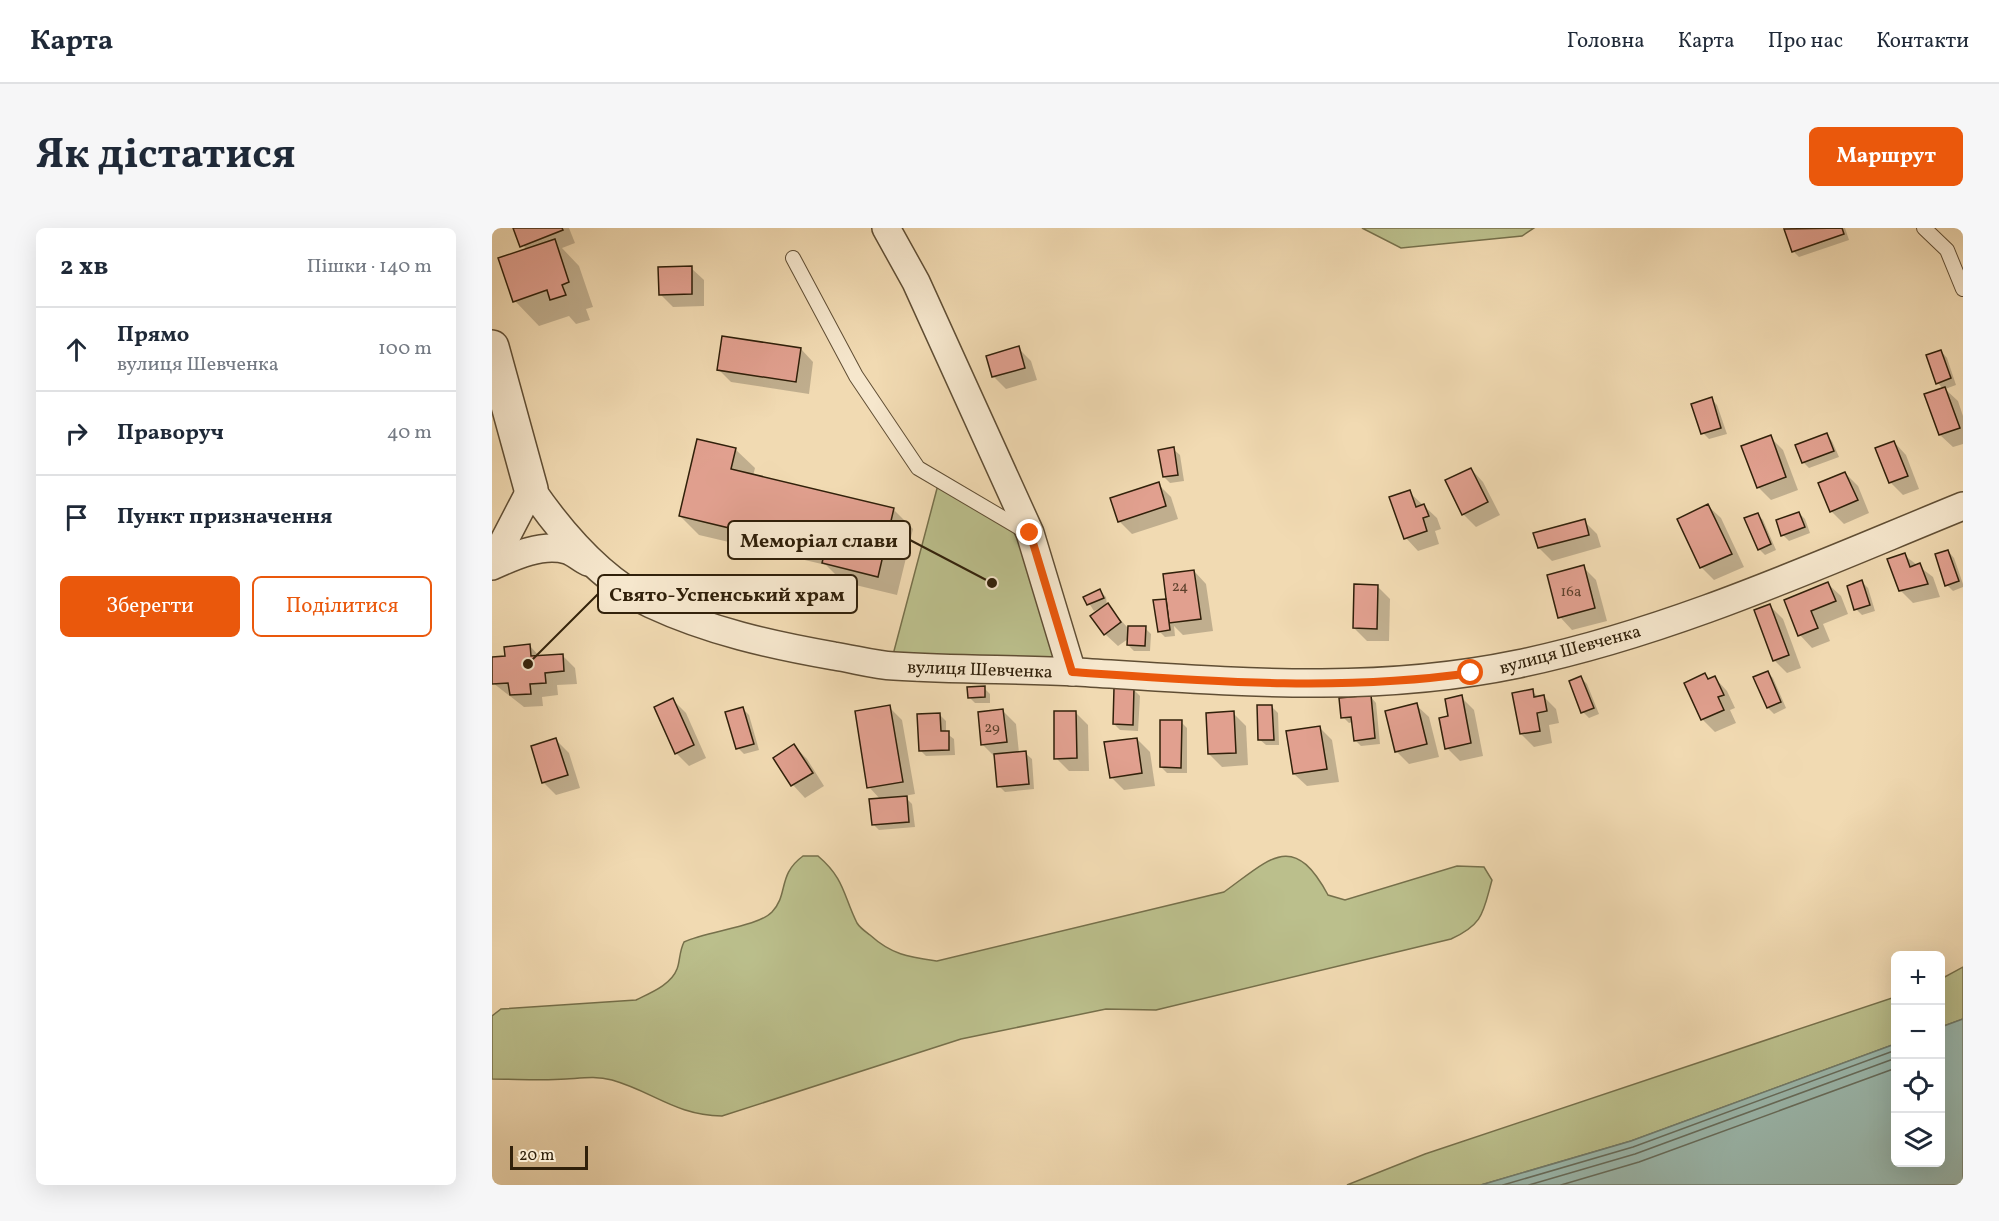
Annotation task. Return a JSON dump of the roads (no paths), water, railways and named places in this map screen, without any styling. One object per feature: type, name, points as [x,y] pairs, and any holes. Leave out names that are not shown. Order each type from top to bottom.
[{"type":"street","points":[[886,228],[916,282],[1030,533],[1072,672]]},
{"type":"street","name":"вулиця Шевченка","points":[[492,346],[531,489],[561,529],[602,571],[647,602],[702,625],[761,642],[890,666],[1072,672],[1248,684],[1417,681],[1471,673],[1588,647],[1659,625],[1752,591],[1963,506]]},
{"type":"street","points":[[492,565],[531,489]]},
{"type":"street","points":[[492,565],[511,557],[550,549],[567,550],[602,571]]},
{"type":"lane","points":[[1924,228],[1947,250],[1963,289]]},
{"type":"lane","points":[[793,258],[856,376],[918,468],[1030,533]]},
{"type":"water","points":[[1963,1019],[1963,1185],[1481,1185],[1631,1141],[1891,1045],[1891,1167],[1945,1167],[1945,1026]]},
{"type":"place","name":"Меморіал слави","points":[[992,583]]},
{"type":"place","name":"Свято-Успенський храм","points":[[528,664]]}]
